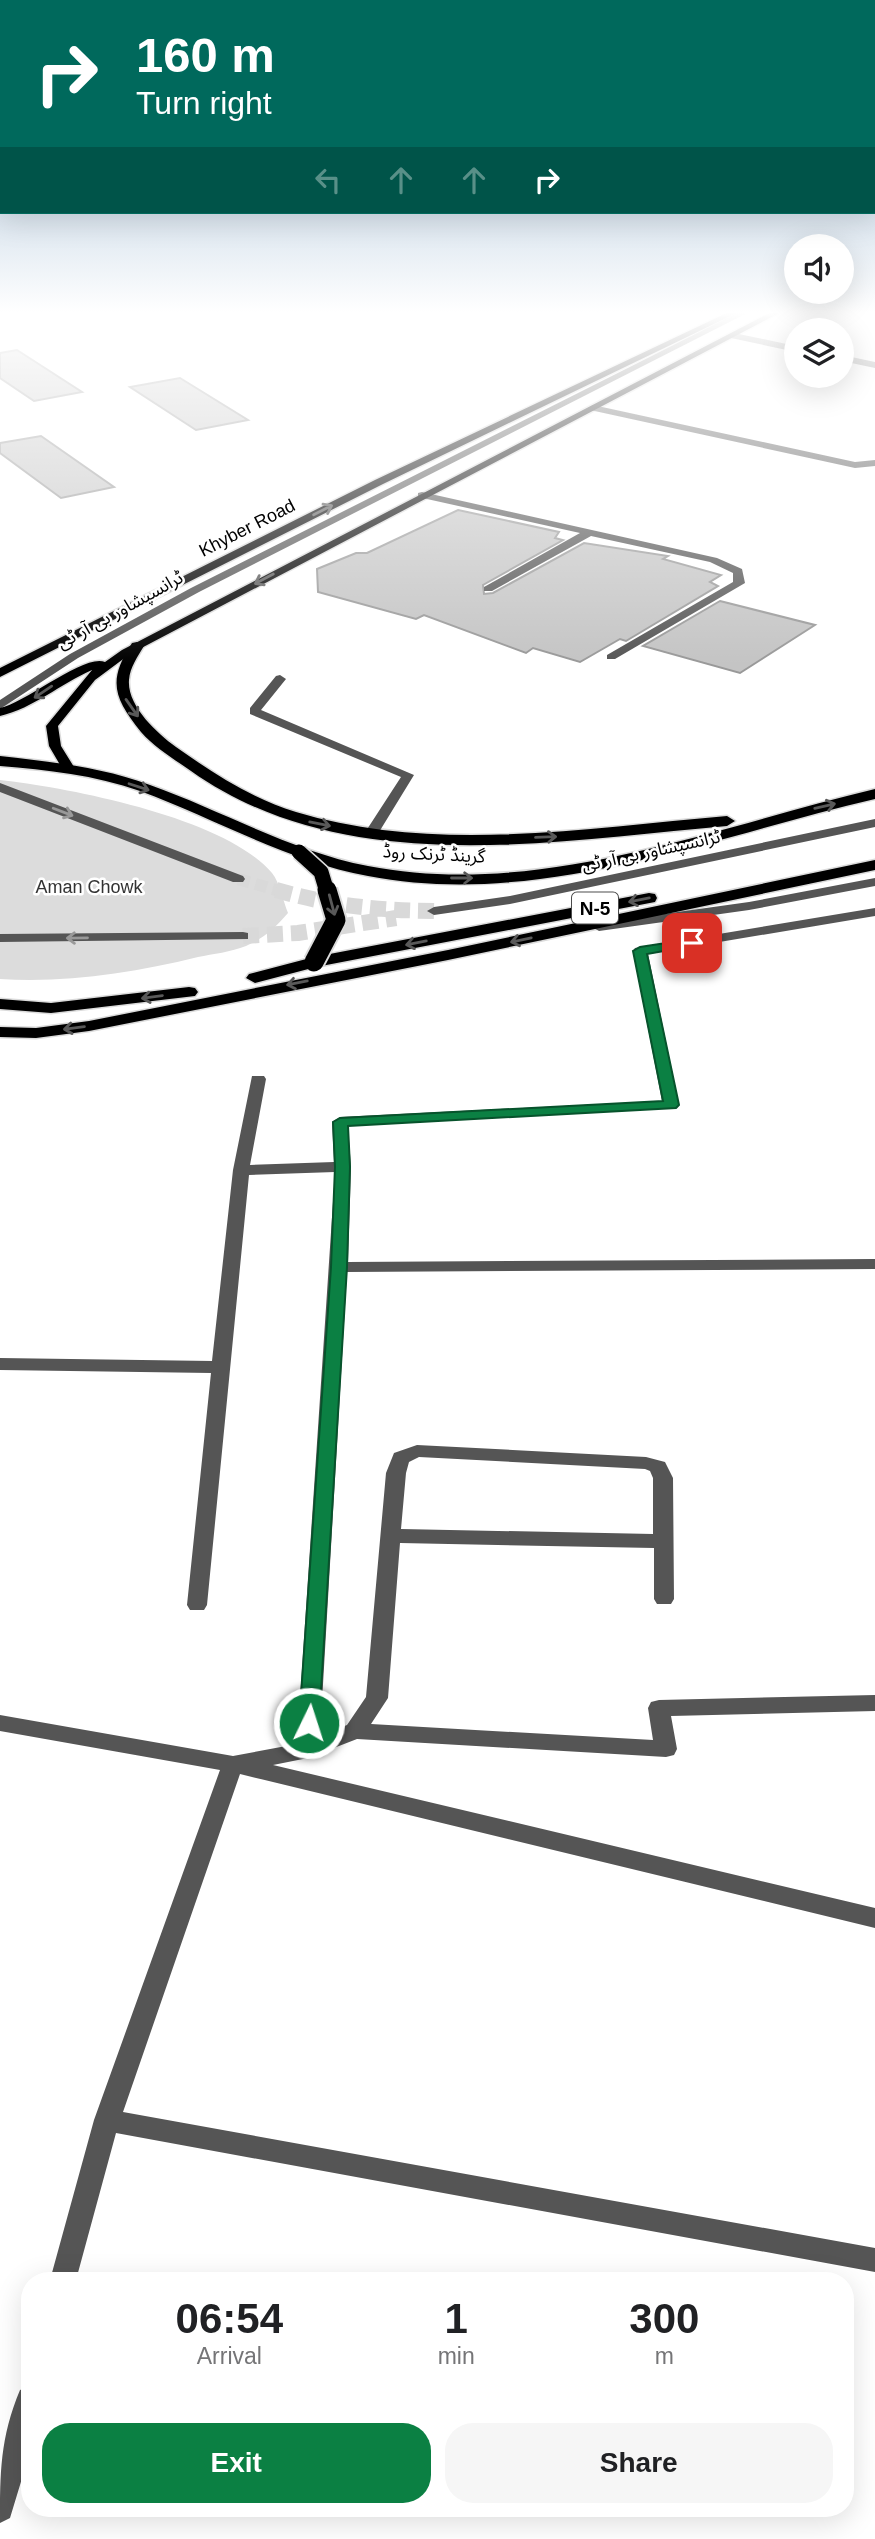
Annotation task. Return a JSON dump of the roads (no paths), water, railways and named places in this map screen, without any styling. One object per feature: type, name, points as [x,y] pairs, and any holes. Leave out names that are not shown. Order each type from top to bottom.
[{"type":"highway","points":[[131,649],[124,667],[122,695],[151,735],[219,788],[309,822],[371,834],[459,841],[591,836],[774,818]]},
{"type":"highway","name":"گرینڈ ٹرنک روڈ","points":[[0,761],[68,767],[142,788],[299,852],[394,875],[492,878],[590,866],[655,852],[774,818],[875,794]]},
{"type":"highway","points":[[299,852],[321,872],[336,920],[314,962]]},
{"type":"highway","name":"N-5","points":[[0,1004],[51,1008],[104,1004],[194,991],[314,962],[875,856]]},
{"type":"highway","points":[[0,1032],[36,1032],[89,1026],[875,865]]},
{"type":"main road","name":"Khyber Road","points":[[0,673],[491,428]]},
{"type":"main road","points":[[0,712],[18,708],[62,678],[131,649],[553,428]]},
{"type":"main road","points":[[68,767],[55,746],[52,726],[91,677],[131,649]]},
{"type":"street","name":"ٹرانسپشاور بی آر ٹی","points":[[0,705],[117,632],[514,428]]},
{"type":"street","points":[[687,428],[855,465],[875,463]]},
{"type":"street","points":[[422,495],[713,560],[738,571],[739,583],[611,657]]},
{"type":"street","points":[[488,589],[588,533]]},
{"type":"street","points":[[280,680],[254,711],[408,775],[371,834]]},
{"type":"street","points":[[0,787],[238,879]]},
{"type":"street","name":"ٹرانسپشاور بی آر ٹی","points":[[434,911],[510,900],[875,823]]},
{"type":"street","points":[[548,934],[749,905],[875,882]]},
{"type":"street","points":[[308,1750],[339,1267],[342,1167],[340,1122],[671,1105],[640,951],[875,912]]},
{"type":"street","points":[[0,938],[243,936]]},
{"type":"street","points":[[197,1605],[241,1170],[258,1079]]},
{"type":"street","points":[[241,1170],[342,1167]]},
{"type":"street","points":[[339,1267],[875,1264]]},
{"type":"street","points":[[0,1364],[220,1367]]},
{"type":"street","points":[[355,1731],[377,1698],[396,1473],[401,1458],[417,1451],[646,1463],[658,1467],[663,1478],[664,1599]]},
{"type":"street","points":[[391,1536],[663,1541]]},
{"type":"street","points":[[233,1764],[308,1750],[355,1731],[666,1749],[659,1708],[875,1703]]},
{"type":"street","points":[[0,1723],[233,1764],[875,1918]]},
{"type":"street","points":[[65,2272],[107,2120],[233,1764]]},
{"type":"street","points":[[107,2120],[875,2260]]},
{"type":"street","points":[[0,2508],[21,2432]]},
{"type":"tunnel","points":[[238,879],[277,890]]},
{"type":"tunnel","points":[[277,890],[354,906],[434,911]]},
{"type":"tunnel","points":[[277,890],[283,892]]},
{"type":"tunnel","points":[[243,936],[298,933],[396,918]]},
{"type":"park label","name":"Aman Chowk","points":[[89,887]]}]
